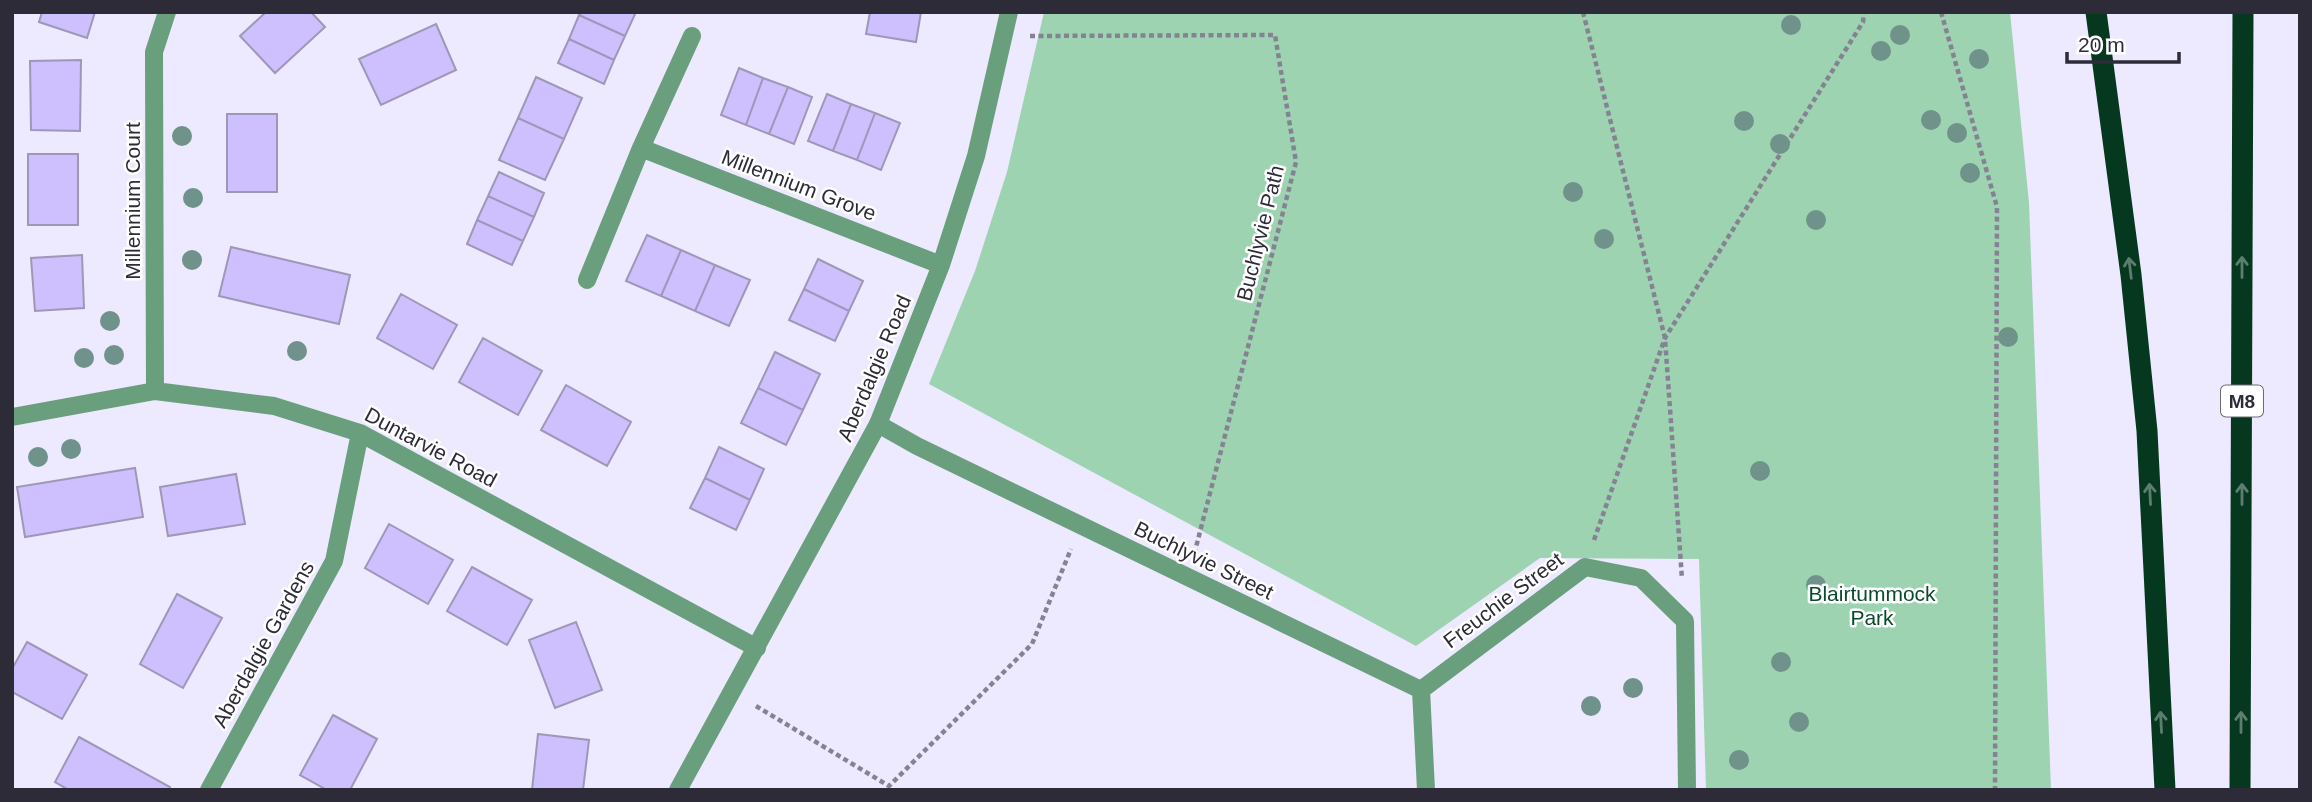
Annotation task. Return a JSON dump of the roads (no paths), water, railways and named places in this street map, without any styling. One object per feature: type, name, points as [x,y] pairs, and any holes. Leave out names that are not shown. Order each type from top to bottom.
[{"type":"highway","points":[[2096,12],[2121,194],[2147,430],[2165,790]]},
{"type":"highway","name":"M8","points":[[2241,790],[2243,12]]},
{"type":"street","name":"Millennium Court","points":[[155,391],[154,52],[167,12]]},
{"type":"street","name":"Aberdalgie Road","points":[[678,790],[878,424],[941,265],[976,156],[1009,12]]},
{"type":"street","points":[[587,280],[640,148],[692,36]]},
{"type":"street","name":"Millennium Grove","points":[[640,148],[941,265]]},
{"type":"street","name":"Duntarvie Road","points":[[12,417],[155,391],[274,406],[360,433],[757,648]]},
{"type":"street","name":"Buchlyvie Street","points":[[878,424],[917,446],[1421,690]]},
{"type":"street","name":"Aberdalgie Gardens","points":[[209,790],[334,561],[360,433]]},
{"type":"street","name":"Freuchie Street","points":[[1421,690],[1585,568],[1641,578],[1685,621],[1687,790]]},
{"type":"street","points":[[1421,690],[1426,790]]},
{"type":"park label","name":"Blairtummock Park","points":[[1872,605]]}]
